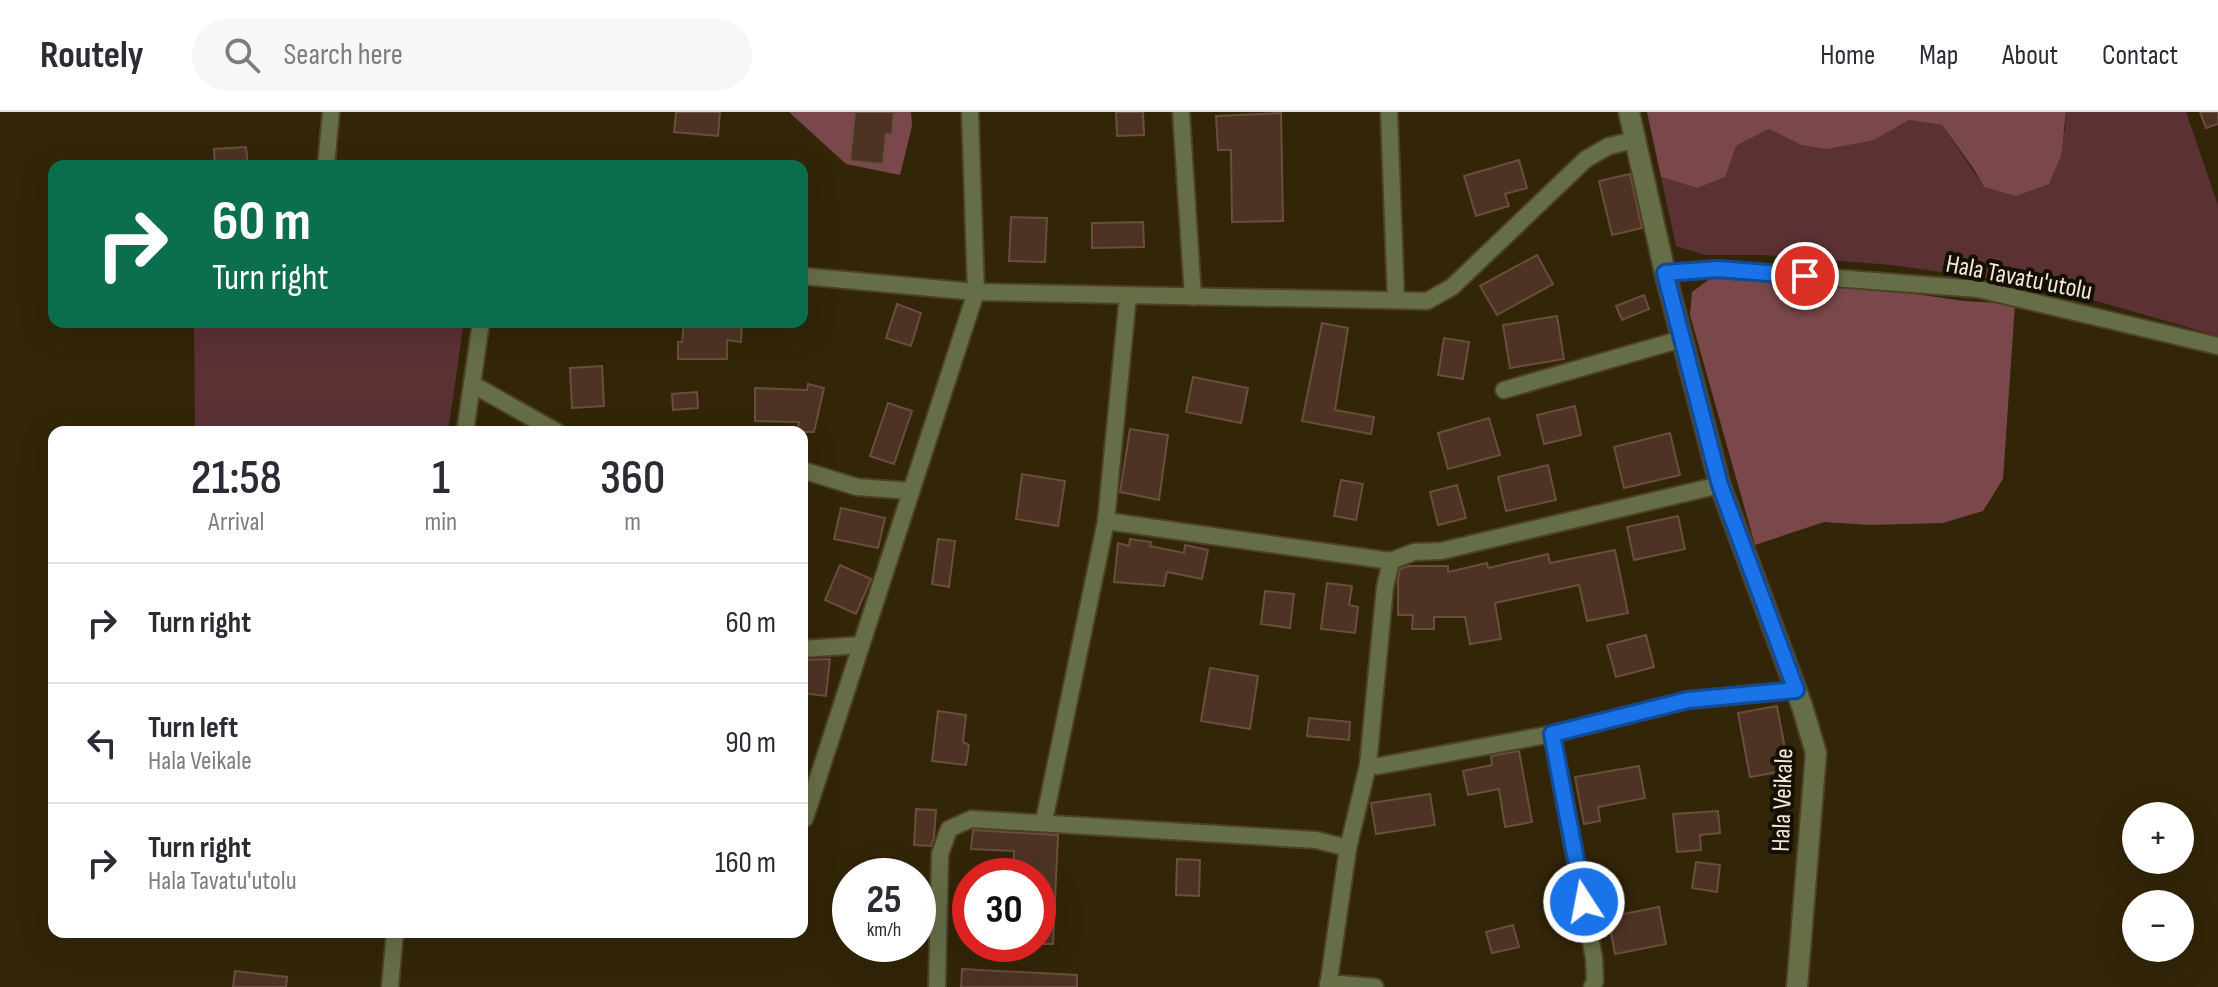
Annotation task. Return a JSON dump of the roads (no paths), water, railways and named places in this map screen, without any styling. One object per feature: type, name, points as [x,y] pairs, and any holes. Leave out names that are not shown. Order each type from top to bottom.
[{"type":"street","points":[[327,160],[331,112]]},
{"type":"street","points":[[808,809],[976,292],[970,112]]},
{"type":"street","points":[[1181,112],[1193,297]]},
{"type":"street","points":[[1389,112],[1396,300]]},
{"type":"street","name":"Hala Veikale","points":[[1629,112],[1665,273],[1720,485],[1796,690],[1816,753],[1797,987]]},
{"type":"street","points":[[808,277],[976,292],[1427,301],[1452,287],[1586,159],[1609,146],[1635,140]]},
{"type":"street","name":"Hala Tavatu'utolu","points":[[1665,273],[1718,269],[1978,289],[2218,346]]},
{"type":"street","points":[[1044,821],[1106,521],[1128,295]]},
{"type":"street","points":[[466,426],[480,328]]},
{"type":"street","points":[[1504,390],[1682,339]]},
{"type":"street","points":[[472,384],[546,426]]},
{"type":"street","points":[[808,472],[857,487],[911,491]]},
{"type":"street","points":[[1106,521],[1391,561],[1414,552],[1441,551],[1720,485]]},
{"type":"street","points":[[1375,987],[1328,985],[1348,848],[1368,765],[1385,587],[1391,561]]},
{"type":"street","points":[[808,649],[861,645]]},
{"type":"street","points":[[1368,765],[1552,734],[1688,700],[1796,690]]},
{"type":"street","points":[[1552,734],[1594,958],[1595,981],[1592,987]]},
{"type":"street","points":[[937,987],[940,854],[949,829],[971,819],[1044,821],[1316,840],[1348,848]]},
{"type":"street","points":[[390,987],[394,938]]}]
